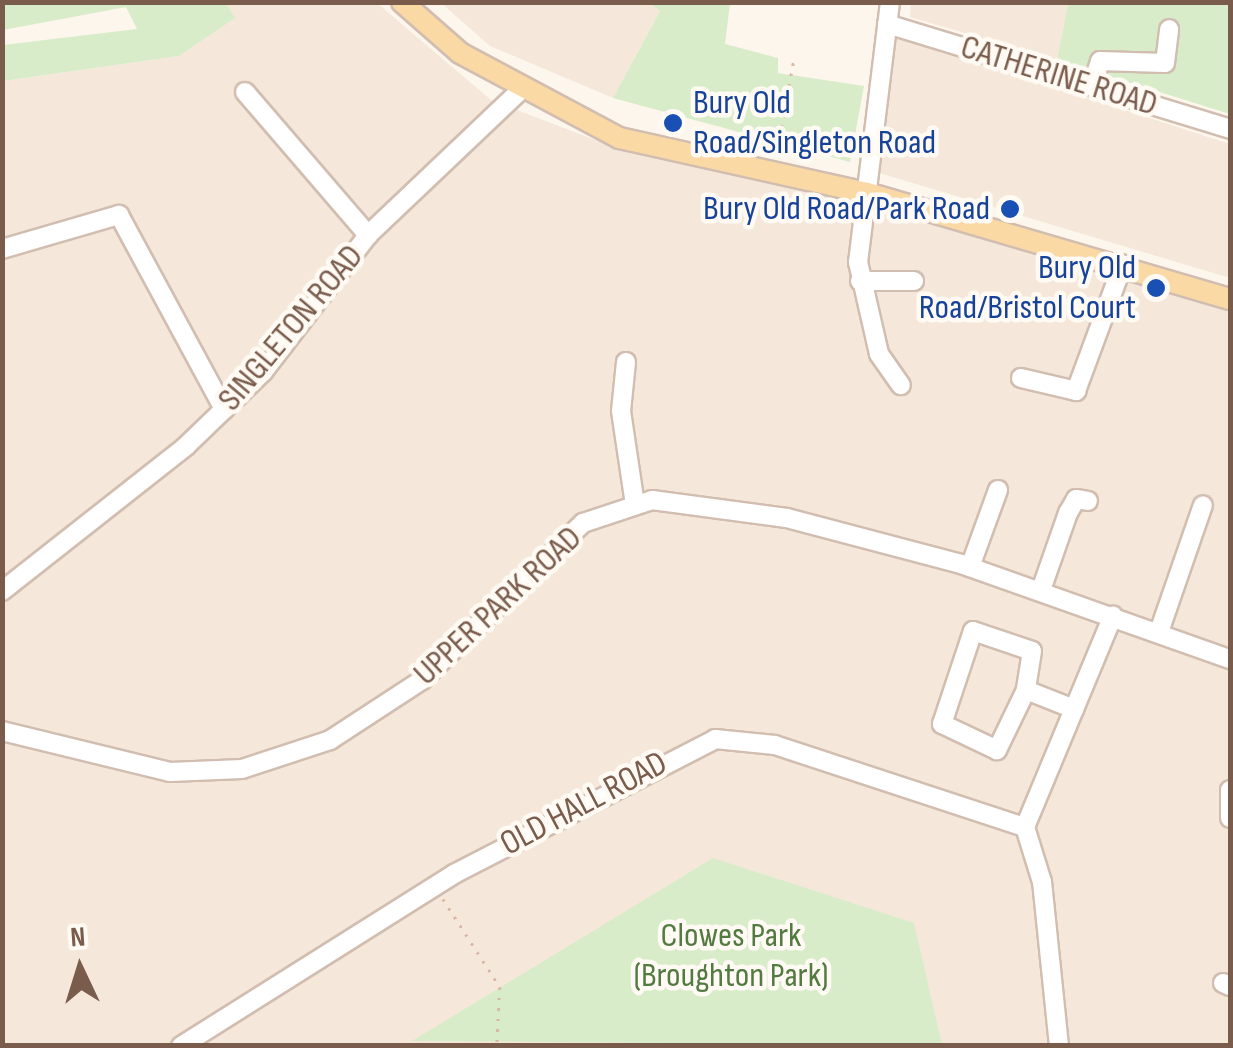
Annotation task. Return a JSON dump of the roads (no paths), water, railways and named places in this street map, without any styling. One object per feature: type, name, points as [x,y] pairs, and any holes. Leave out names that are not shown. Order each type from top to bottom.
[{"type":"main road","points":[[402,2],[521,90],[619,138],[868,193],[1123,264],[1230,299]]},
{"type":"street","points":[[890,2],[860,281],[879,354],[901,384]]},
{"type":"street","name":"CATHERINE ROAD","points":[[886,24],[1230,129]]},
{"type":"street","points":[[1092,86],[1100,61],[1164,63],[1169,28]]},
{"type":"street","name":"SINGLETON ROAD","points":[[2,592],[224,409],[368,235],[521,90]]},
{"type":"street","points":[[245,92],[368,235]]},
{"type":"street","points":[[2,249],[120,215],[224,409]]},
{"type":"street","points":[[1021,378],[1076,392],[1123,264]]},
{"type":"street","points":[[860,281],[914,281]]},
{"type":"street","points":[[626,362],[621,410],[635,505]]},
{"type":"street","points":[[970,567],[998,490]]},
{"type":"street","points":[[1041,590],[1068,513],[1076,499],[1088,500]]},
{"type":"street","points":[[1159,632],[1204,504]]},
{"type":"street","name":"UPPER PARK ROAD","points":[[2,730],[170,772],[242,768],[330,740],[422,680],[583,524],[635,505],[787,518],[970,567],[1230,658]]},
{"type":"street","points":[[1059,1046],[1042,882],[1025,827],[1113,616]]},
{"type":"street","points":[[968,632],[1034,653],[1026,690],[997,750],[942,724],[968,632]]},
{"type":"street","points":[[1026,690],[1074,708]]},
{"type":"street","name":"OLD HALL ROAD","points":[[180,1046],[436,886],[714,739],[775,745],[1025,827]]},
{"type":"street","points":[[1230,790],[1230,818]]},
{"type":"place","name":"Bury Old Road/Singleton Road","points":[[673,123]]},
{"type":"place","name":"Bury Old Road/Park Road","points":[[1010,209]]},
{"type":"place","name":"Bury Old Road/Bristol Court","points":[[1156,288]]},
{"type":"park label","name":"Clowes Park (Broughton Park)","points":[[731,956]]}]
